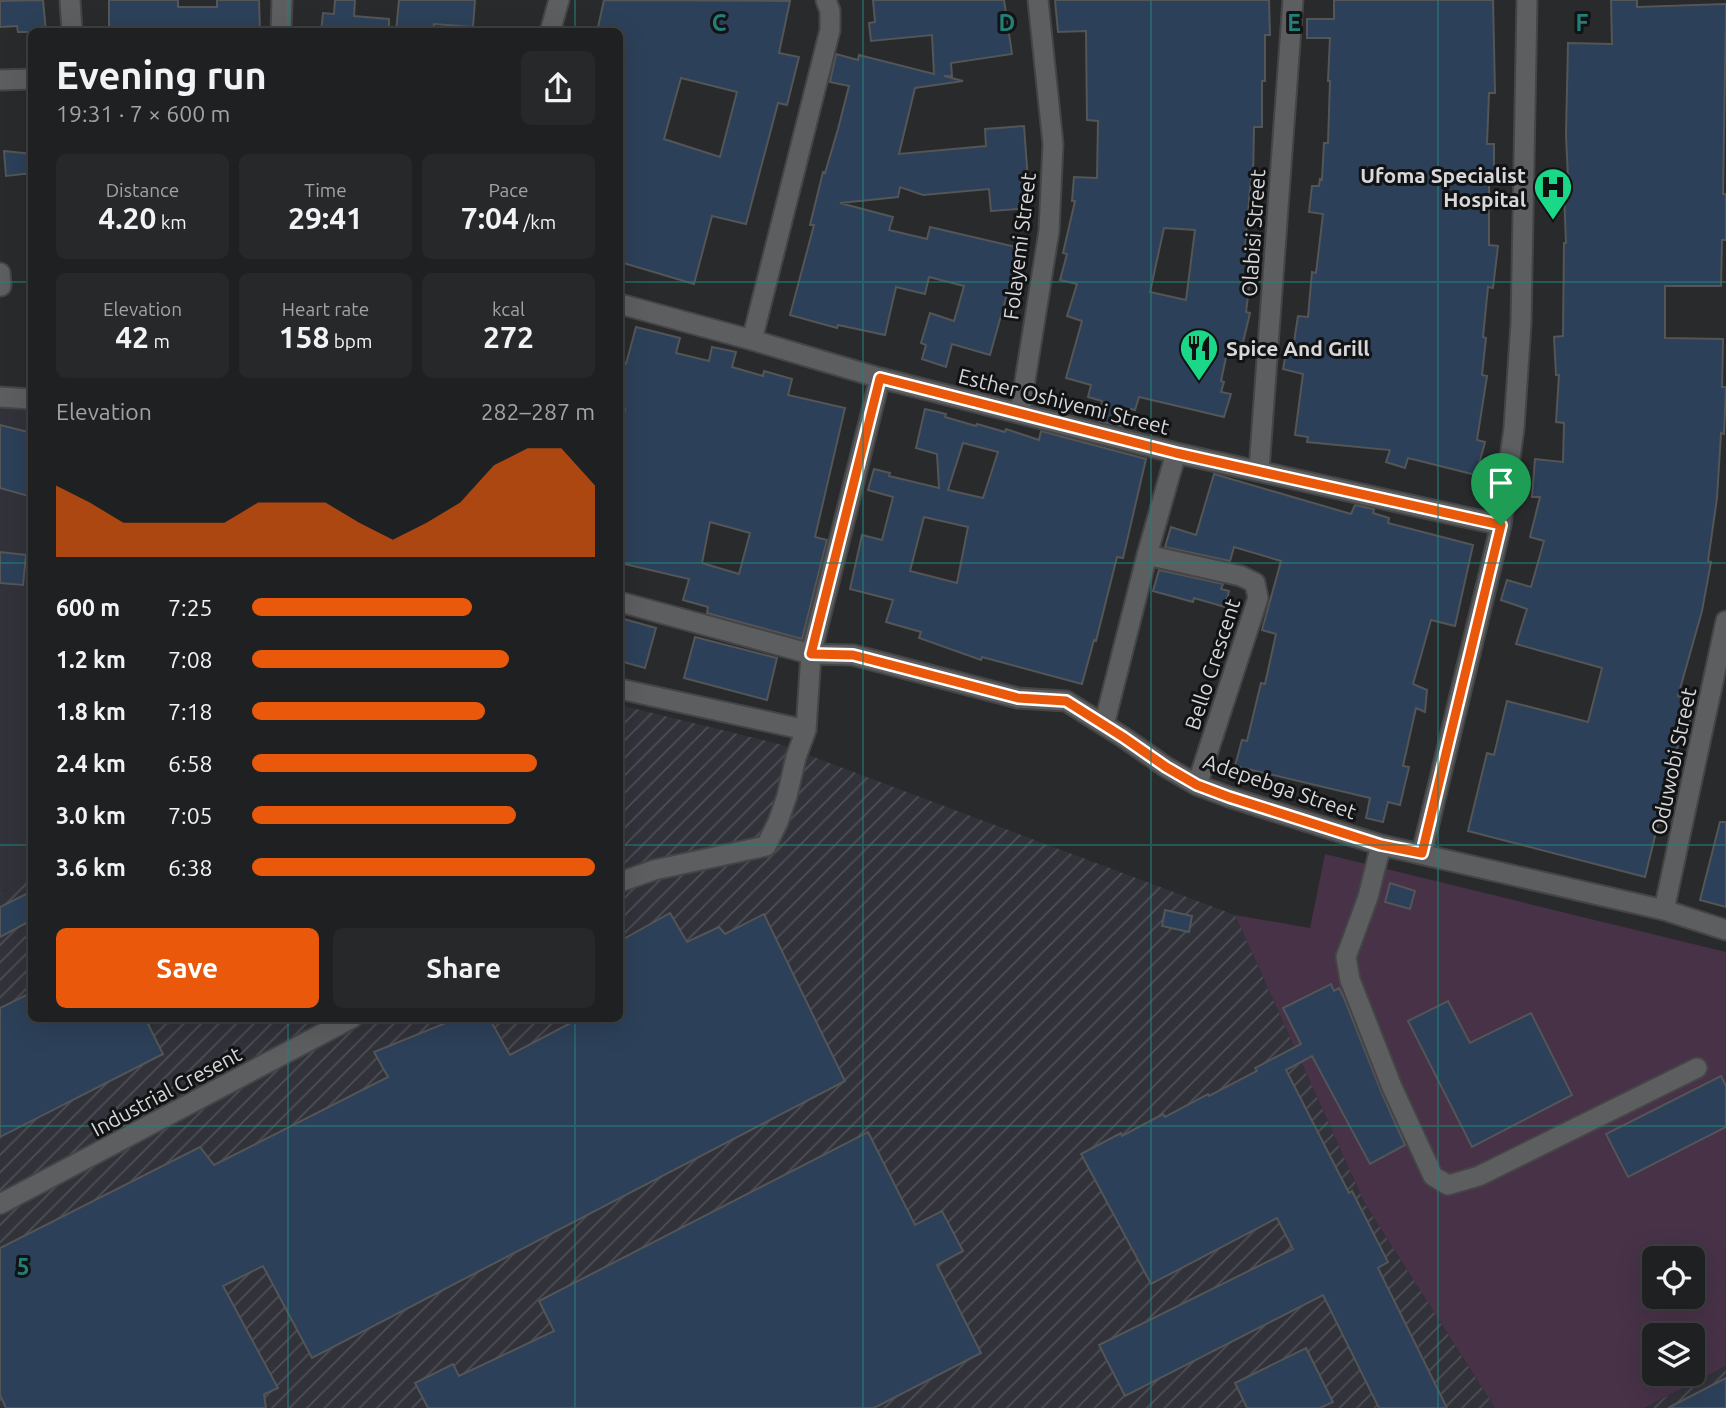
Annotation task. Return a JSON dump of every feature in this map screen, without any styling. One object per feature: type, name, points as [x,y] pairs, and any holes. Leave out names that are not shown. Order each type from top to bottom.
[{"type":"street","points":[[70,0],[72,28]]},
{"type":"street","points":[[281,28],[282,0]]},
{"type":"street","points":[[552,28],[559,0]]},
{"type":"street","points":[[752,340],[831,30],[830,11],[825,0]]},
{"type":"street","name":"Folayemi Street","points":[[1020,412],[1049,231],[1052,169],[1053,144],[1038,0]]},
{"type":"street","name":"Olabisi Street","points":[[1259,470],[1293,0]]},
{"type":"street","points":[[1422,853],[1501,525],[1514,428],[1521,323],[1527,0]]},
{"type":"street","points":[[0,80],[28,79]]},
{"type":"street","name":"Esther Oshiyemi Street","points":[[623,305],[880,378],[1176,453],[1501,525]]},
{"type":"street","points":[[623,881],[654,870],[766,846],[787,796],[796,757],[806,730],[811,663],[880,378]]},
{"type":"street","points":[[0,397],[28,399]]},
{"type":"street","points":[[1104,724],[1176,453]]},
{"type":"street","name":"Bello Crescent","points":[[1147,555],[1241,576],[1255,583],[1258,598],[1197,785]]},
{"type":"street","name":"Adepebga Street","points":[[623,603],[811,663],[853,655],[1018,698],[1066,701],[1166,767],[1197,785],[1229,797],[1381,845],[1664,910],[1726,930]]},
{"type":"street","name":"Oduwobi Street","points":[[1664,910],[1726,621]]},
{"type":"street","points":[[623,690],[806,730]]},
{"type":"street","points":[[1381,845],[1368,897],[1346,957],[1350,980],[1392,1087],[1433,1176],[1448,1185],[1479,1176],[1697,1068]]},
{"type":"street","name":"Industrial Cresent","points":[[0,1204],[344,1022]]},
{"type":"shaded area","points":[[28,406],[28,878],[0,893],[0,407]]},
{"type":"shaded area","points":[[623,706],[779,744],[1235,915],[1365,1204],[1495,1408],[0,1408],[0,893],[28,878],[28,1022],[623,1022]]},
{"type":"shaded area","points":[[1325,854],[1726,952],[1726,1366],[1705,1377],[1705,1323],[1642,1323],[1642,1386],[1687,1386],[1644,1408],[1495,1408],[1365,1204],[1235,915],[1310,928]]},
{"type":"shaded area","points":[[1726,1366],[1726,1408],[1644,1408],[1687,1386],[1705,1386],[1705,1377]]},
{"type":"building","points":[[43,0],[46,28],[28,28],[28,32],[18,32],[17,26],[0,27],[0,1]]},
{"type":"building","points":[[109,0],[178,0],[178,7],[217,7],[217,0],[259,0],[260,28],[109,28]]},
{"type":"building","points":[[335,0],[355,0],[354,16],[389,19],[389,28],[321,28],[323,13],[334,14]]},
{"type":"building","points":[[399,0],[475,0],[473,27],[434,24],[434,28],[396,28]]},
{"type":"building","points":[[604,0],[790,1],[779,53],[799,57],[787,105],[778,103],[746,224],[712,216],[694,284],[623,263],[623,28],[598,27]],"holes":[[[681,78],[737,92],[720,157],[664,139]]]},
{"type":"building","points":[[873,0],[1004,0],[1012,54],[951,63],[952,76],[944,76],[963,81],[915,88],[899,154],[986,146],[985,129],[1024,126],[1030,208],[991,211],[989,189],[923,195],[900,187],[898,197],[840,203],[893,217],[889,230],[927,239],[930,227],[1020,248],[990,355],[952,344],[946,367],[922,359],[926,345],[921,343],[930,313],[954,321],[964,286],[929,277],[925,294],[896,287],[885,335],[838,325],[837,328],[790,315],[814,225],[810,225],[823,172],[825,173],[849,86],[830,82],[836,54],[858,60],[859,55],[934,74],[932,35],[871,41],[869,23],[875,22]]},
{"type":"building","points":[[1055,0],[1269,0],[1270,35],[1265,35],[1262,127],[1254,127],[1253,178],[1245,248],[1254,249],[1246,312],[1250,313],[1241,351],[1228,348],[1221,392],[1231,394],[1224,417],[1139,397],[1135,410],[1127,408],[1123,427],[1098,421],[1102,401],[1088,397],[1091,385],[1066,378],[1082,321],[1067,316],[1077,284],[1060,280],[1067,254],[1063,253],[1075,201],[1072,201],[1074,177],[1097,178],[1098,121],[1087,120],[1086,31],[1058,32]],"holes":[[[1164,228],[1195,230],[1186,300],[1150,292]]]},
{"type":"building","points":[[1334,0],[1493,0],[1495,93],[1489,93],[1487,144],[1494,144],[1494,182],[1489,182],[1489,245],[1498,246],[1493,288],[1488,287],[1483,337],[1486,338],[1482,375],[1487,376],[1477,440],[1485,442],[1476,475],[1408,458],[1405,468],[1386,462],[1390,450],[1307,442],[1308,437],[1295,435],[1303,374],[1283,369],[1286,353],[1292,355],[1298,316],[1308,317],[1312,272],[1316,273],[1323,214],[1309,212],[1312,186],[1319,186],[1320,179],[1322,180],[1324,143],[1328,143],[1330,81],[1330,38],[1307,38],[1307,19],[1334,19]]},
{"type":"building","points":[[1611,0],[1637,0],[1637,7],[1726,4],[1723,194],[1726,194],[1726,240],[1722,240],[1721,286],[1665,286],[1665,338],[1723,339],[1722,387],[1726,387],[1724,434],[1721,433],[1717,498],[1708,561],[1711,562],[1702,611],[1678,696],[1695,701],[1686,735],[1681,734],[1665,792],[1672,794],[1664,825],[1658,824],[1645,877],[1468,831],[1487,753],[1494,755],[1507,701],[1588,722],[1602,668],[1516,644],[1527,609],[1501,600],[1507,580],[1531,587],[1544,541],[1530,537],[1540,497],[1532,497],[1535,459],[1563,462],[1564,423],[1556,422],[1559,375],[1556,375],[1554,337],[1563,336],[1566,243],[1564,192],[1567,192],[1568,178],[1568,43],[1612,44]]},
{"type":"building","points":[[4,151],[28,154],[28,173],[6,176]]},
{"type":"building","points":[[636,327],[680,338],[676,353],[709,361],[712,347],[736,352],[732,367],[763,376],[764,371],[792,379],[788,395],[845,408],[815,537],[827,540],[802,639],[707,613],[708,607],[683,600],[689,579],[623,564],[623,363],[626,364]],"holes":[[[710,522],[750,533],[739,574],[702,563]]]},
{"type":"building","points":[[925,409],[976,426],[977,424],[1005,432],[1006,429],[1039,440],[1041,431],[1146,459],[1123,558],[1117,557],[1082,684],[982,657],[981,660],[919,638],[921,632],[886,622],[893,600],[850,589],[862,535],[882,540],[893,497],[868,490],[874,469],[890,473],[889,476],[939,488],[937,454],[916,448]],"holes":[[[963,443],[998,452],[983,498],[948,490]],[[924,517],[968,527],[957,583],[910,571]]]},
{"type":"building","points":[[0,425],[28,432],[28,496],[0,488]]},
{"type":"building","points":[[1214,474],[1351,514],[1355,505],[1374,509],[1373,513],[1389,518],[1388,523],[1473,545],[1455,626],[1431,620],[1413,684],[1427,690],[1425,712],[1416,708],[1403,766],[1409,767],[1400,805],[1388,802],[1383,822],[1366,818],[1370,798],[1235,766],[1242,740],[1247,741],[1261,683],[1265,684],[1276,634],[1262,630],[1281,561],[1234,547],[1230,561],[1165,547],[1171,527],[1196,535]]},
{"type":"building","points":[[0,552],[26,555],[23,585],[0,583]]},
{"type":"building","points":[[1159,570],[1223,584],[1221,589],[1229,591],[1225,607],[1153,591]]},
{"type":"building","points":[[623,619],[656,628],[645,668],[623,662]]},
{"type":"building","points":[[695,637],[777,658],[767,700],[684,678]]},
{"type":"building","points":[[1720,822],[1726,822],[1726,907],[1700,900]]},
{"type":"building","points":[[1390,883],[1415,891],[1410,909],[1385,902]]},
{"type":"building","points":[[28,893],[28,922],[0,937],[0,907]]},
{"type":"building","points":[[1165,910],[1192,916],[1189,932],[1162,926]]},
{"type":"building","points":[[670,913],[687,942],[719,927],[725,934],[764,914],[845,1081],[312,1358],[263,1266],[223,1286],[278,1388],[264,1394],[266,1408],[6,1408],[0,1395],[0,1248],[200,1147],[214,1165],[388,1077],[374,1052],[448,1022],[491,1022],[510,1055],[572,1022],[623,1022],[623,939]]},
{"type":"building","points":[[1331,984],[1334,991],[1339,988],[1344,998],[1405,1145],[1370,1164],[1312,1056],[1286,1070],[1388,1262],[1378,1268],[1447,1408],[1379,1408],[1323,1295],[1125,1396],[1099,1345],[1293,1249],[1277,1218],[1151,1284],[1081,1154],[1121,1133],[1122,1136],[1163,1114],[1165,1117],[1208,1094],[1209,1096],[1301,1044],[1283,1008]]},
{"type":"building","points":[[28,994],[28,1022],[147,1022],[163,1054],[0,1137],[0,1008]]},
{"type":"building","points":[[1448,1001],[1470,1043],[1531,1013],[1572,1095],[1472,1147],[1408,1021]]},
{"type":"building","points":[[1721,1076],[1726,1086],[1726,1127],[1628,1177],[1606,1134]]},
{"type":"building","points":[[868,1132],[915,1225],[942,1211],[963,1251],[937,1265],[981,1353],[874,1408],[428,1408],[415,1383],[453,1364],[459,1376],[554,1331],[539,1301]]},
{"type":"building","points":[[1306,1348],[1333,1402],[1320,1408],[1247,1408],[1235,1383]]},
{"type":"building","points":[[1726,1378],[1726,1408],[1668,1408]]},
{"type":"place","name":"Ufoma Specialist Hospital","points":[[1553,221]]},
{"type":"place","name":"Spice And Grill","points":[[1199,382]]},
{"type":"route","points":[[880,378],[1176,453],[1501,525],[1422,853],[1381,845],[1197,785],[1066,701],[1018,698],[853,655],[811,654],[880,378]]}]
